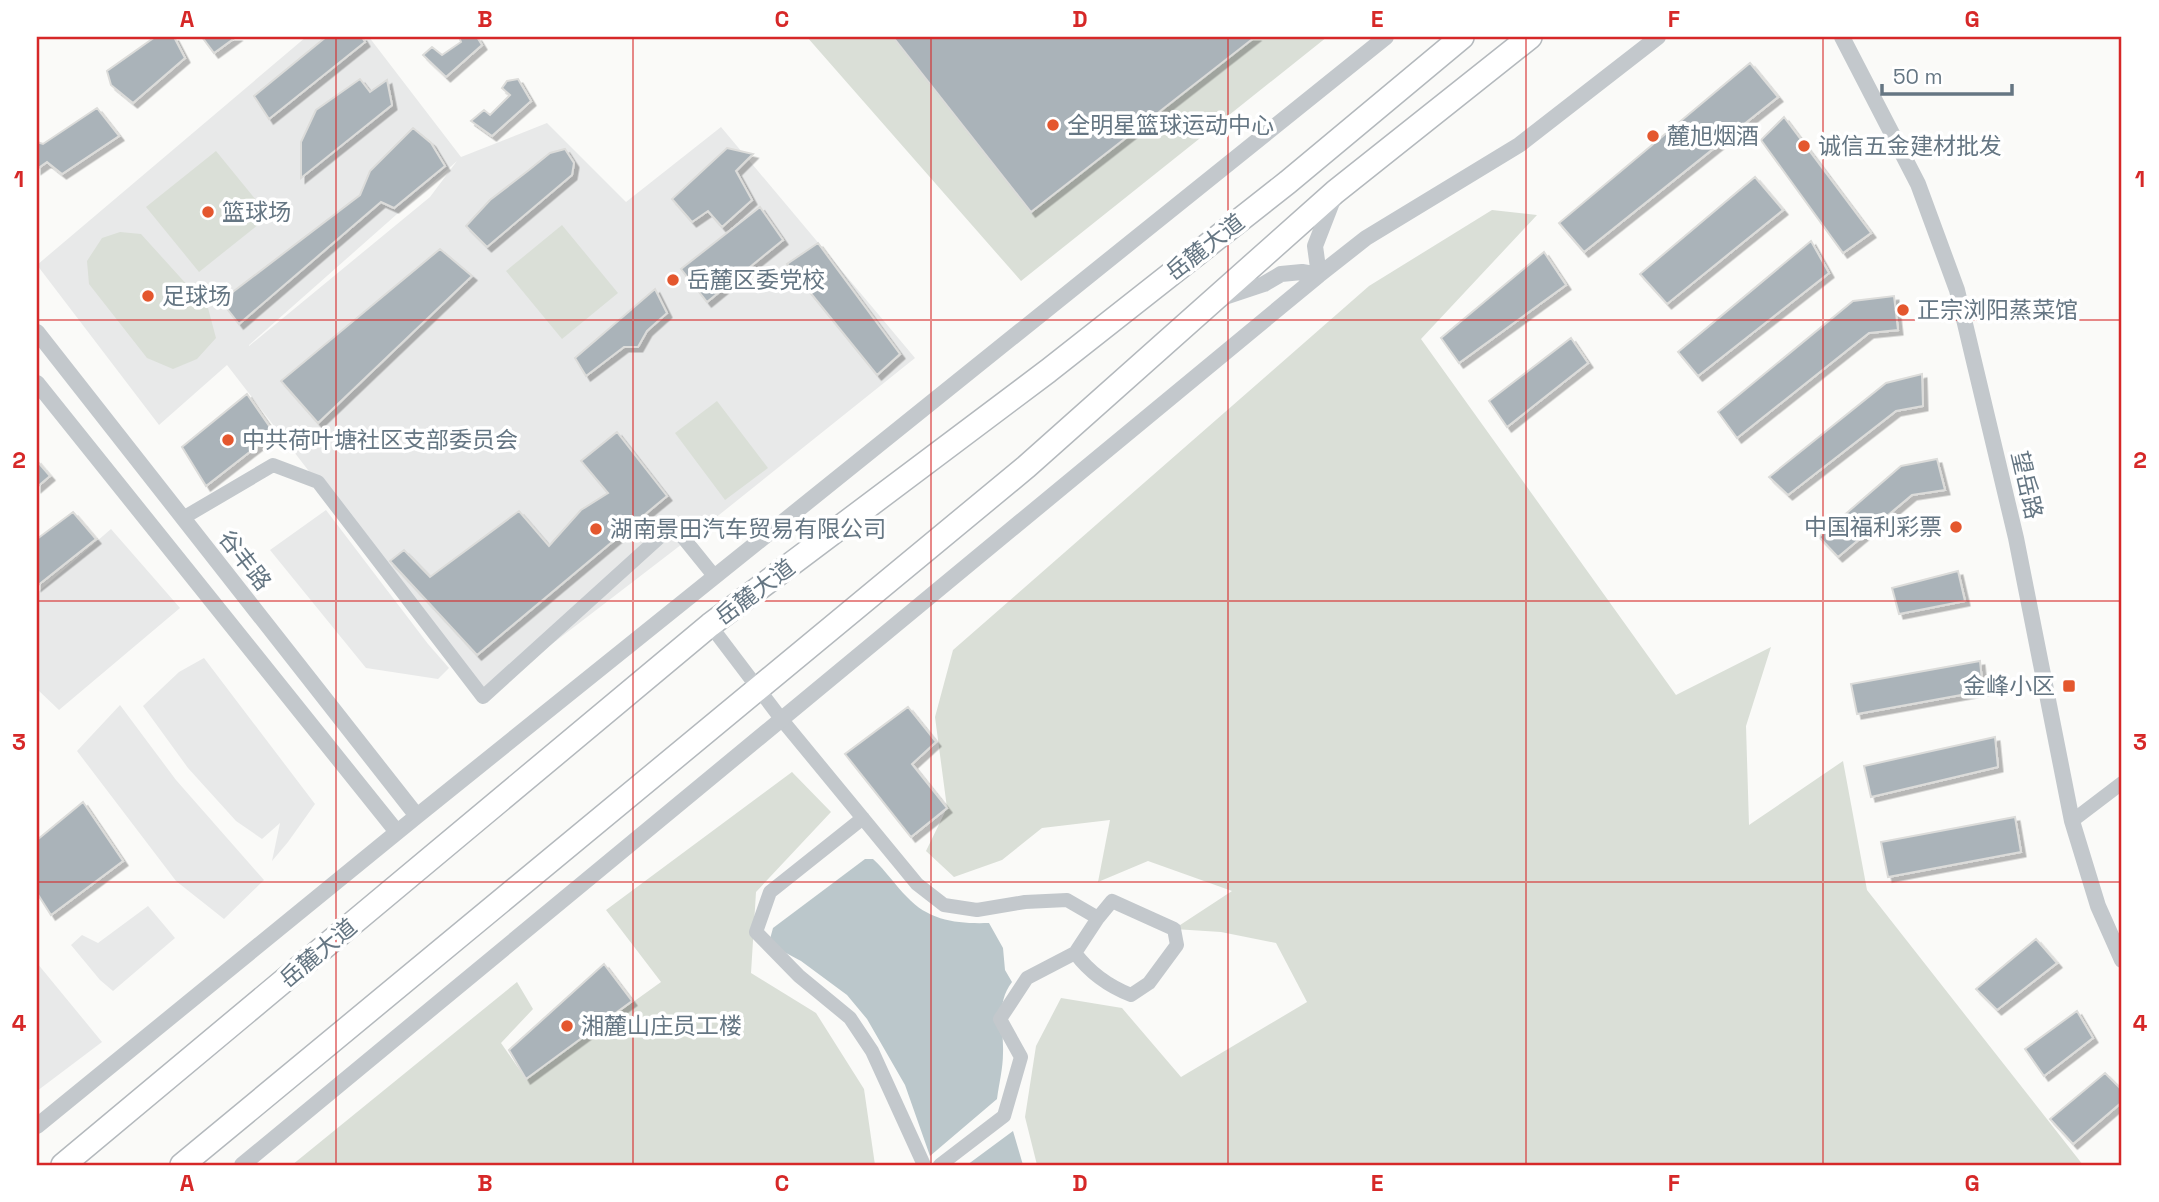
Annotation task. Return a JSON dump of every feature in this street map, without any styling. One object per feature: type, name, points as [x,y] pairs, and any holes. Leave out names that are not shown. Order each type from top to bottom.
[{"type":"highway","name":"岳麓大道","points":[[62,1165],[710,625],[1059,362],[1288,182],[1462,37]]},
{"type":"highway","name":"岳麓大道","points":[[182,1165],[1026,467],[1335,192],[1530,37]]},
{"type":"street","points":[[37,1126],[397,832],[1386,37]]},
{"type":"street","points":[[242,1165],[1319,275],[1366,238],[1519,145],[1658,37]]},
{"type":"street","name":"望岳路","points":[[1842,37],[1918,184],[1957,290],[2016,538],[2072,821],[2098,906],[2122,960]]},
{"type":"street","points":[[1319,275],[1315,246],[1335,192]]},
{"type":"street","points":[[1210,302],[1264,284],[1282,274],[1302,272],[1319,275]]},
{"type":"street","name":"谷丰路","points":[[37,332],[417,816]]},
{"type":"street","points":[[37,383],[397,832]]},
{"type":"street","points":[[183,518],[273,465],[318,482],[483,697],[673,525],[715,577]]},
{"type":"street","points":[[710,625],[782,720],[918,884],[944,905],[977,910],[1025,902],[1068,901],[1098,918]]},
{"type":"street","points":[[2072,821],[2122,783]]},
{"type":"street","points":[[863,818],[770,892],[756,932],[799,976],[850,1018],[872,1051],[924,1165]]},
{"type":"street","points":[[940,1165],[1004,1116],[1021,1057],[1000,1019],[1027,978],[1075,953],[1112,901],[1174,929],[1177,945],[1149,983],[1131,995],[1112,988],[1087,969],[1075,953]]},
{"type":"shaded area","points":[[306,37],[369,37],[461,157],[547,123],[626,202],[721,127],[915,358],[699,531],[483,697],[227,365],[159,425],[37,265]],"holes":[[[457,161],[430,197],[249,346]]]},
{"type":"shaded area","points":[[807,37],[1327,37],[1021,281]]},
{"type":"shaded area","name":"篮球场","points":[[216,151],[269,216],[199,272],[146,207]]},
{"type":"shaded area","points":[[1492,210],[1537,215],[1421,339],[1676,695],[1771,647],[1746,726],[1749,825],[1843,761],[1867,890],[2083,1165],[1037,1165],[1025,1117],[1036,1046],[1061,998],[1122,1008],[1181,1077],[1307,1002],[1276,943],[1221,932],[1174,929],[1232,891],[1148,861],[1098,882],[1110,820],[1042,828],[1002,860],[954,877],[926,851],[947,808],[935,717],[953,650],[1369,286]]},
{"type":"shaded area","points":[[562,225],[618,293],[562,339],[506,271]]},
{"type":"shaded area","name":"足球场","points":[[120,232],[141,234],[208,308],[216,338],[197,359],[173,369],[147,358],[89,284],[87,261],[102,238]]},
{"type":"shaded area","points":[[717,401],[768,468],[725,500],[675,433]]},
{"type":"shaded area","points":[[326,510],[449,668],[438,679],[366,668],[270,550]]},
{"type":"shaded area","points":[[111,529],[180,608],[59,710],[37,689],[37,593]]},
{"type":"shaded area","points":[[204,658],[315,804],[272,861],[280,823],[262,839],[236,821],[188,768],[143,706],[179,672]]},
{"type":"shaded area","points":[[120,705],[176,780],[264,880],[224,919],[176,881],[77,751]]},
{"type":"shaded area","points":[[792,772],[831,812],[756,892],[751,973],[816,1013],[864,1089],[875,1165],[292,1165],[517,982],[533,1009],[501,1043],[526,1079],[661,982],[606,910]]},
{"type":"shaded area","points":[[865,859],[873,859],[907,897],[934,916],[955,922],[989,923],[1003,948],[1005,970],[1012,982],[1002,1008],[1003,1059],[997,1099],[930,1156],[905,1085],[867,1019],[847,995],[801,961],[771,945],[773,928]]},
{"type":"shaded area","points":[[148,906],[175,938],[113,991],[100,980],[71,945],[82,935],[98,943]]},
{"type":"shaded area","points":[[37,963],[102,1042],[37,1091]]},
{"type":"shaded area","points":[[1013,1131],[1023,1165],[967,1165]]},
{"type":"building","points":[[155,37],[174,37],[185,58],[133,103],[111,85],[107,71]]},
{"type":"building","points":[[202,37],[236,37],[214,53]]},
{"type":"building","points":[[326,37],[362,37],[365,42],[269,119],[254,96]]},
{"type":"building","points":[[459,37],[477,37],[482,45],[446,77],[423,55],[432,47],[442,55],[461,42]]},
{"type":"building","name":"全明星篮球运动中心","points":[[893,37],[1255,37],[1031,212]]},
{"type":"building","points":[[1750,63],[1778,97],[1584,252],[1559,223]]},
{"type":"building","points":[[360,79],[370,92],[387,80],[392,105],[301,178],[301,142],[316,110]]},
{"type":"building","points":[[518,79],[531,101],[492,136],[471,121],[484,110],[490,115],[510,95],[502,88],[507,81]]},
{"type":"building","points":[[97,108],[119,136],[62,174],[47,162],[37,169],[37,142],[43,144]]},
{"type":"building","points":[[1784,117],[1871,233],[1843,253],[1761,140]]},
{"type":"building","points":[[413,128],[431,143],[445,166],[394,208],[381,202],[239,324],[221,301],[360,195],[370,171]]},
{"type":"building","points":[[727,148],[753,154],[736,171],[752,200],[722,227],[708,211],[692,222],[672,199]]},
{"type":"building","points":[[565,149],[574,163],[572,175],[487,247],[466,226],[490,200],[550,153]]},
{"type":"building","points":[[1755,177],[1783,210],[1667,304],[1640,274]]},
{"type":"building","points":[[760,207],[783,240],[707,302],[681,269]]},
{"type":"building","points":[[1811,241],[1829,273],[1698,376],[1678,352]]},
{"type":"building","points":[[818,243],[900,354],[877,375],[787,264]]},
{"type":"building","points":[[440,249],[472,276],[318,423],[281,381]]},
{"type":"building","points":[[1544,252],[1566,285],[1459,363],[1441,338]]},
{"type":"building","points":[[655,289],[667,313],[647,331],[638,347],[624,347],[586,376],[575,358]]},
{"type":"building","points":[[1894,296],[1898,330],[1869,333],[1737,438],[1718,412],[1853,301]]},
{"type":"building","points":[[1571,338],[1588,363],[1507,427],[1489,401]]},
{"type":"building","points":[[1922,374],[1923,406],[1896,411],[1788,495],[1769,477],[1886,383]]},
{"type":"building","name":"中共荷叶塘社区支部委员会","points":[[247,394],[274,433],[206,486],[182,447]]},
{"type":"building","name":"湖南景田汽车贸易有限公司","points":[[617,432],[667,496],[477,655],[390,561],[404,550],[430,577],[519,511],[549,546],[581,510],[608,493],[581,461]]},
{"type":"building","points":[[1937,459],[1945,490],[1912,495],[1838,557],[1819,537],[1901,466]]},
{"type":"building","points":[[37,461],[50,476],[37,487]]},
{"type":"building","points":[[73,512],[96,539],[37,586],[37,539]]},
{"type":"building","points":[[1958,571],[1965,601],[1899,614],[1892,588]]},
{"type":"building","points":[[1980,661],[1983,691],[1857,714],[1851,684]]},
{"type":"building","points":[[908,707],[936,742],[912,764],[947,808],[911,837],[845,754]]},
{"type":"building","points":[[1995,737],[1998,767],[1871,797],[1864,766]]},
{"type":"building","points":[[83,802],[123,861],[51,915],[37,893],[37,840]]},
{"type":"building","points":[[2015,817],[2021,852],[1888,877],[1881,842]]},
{"type":"building","points":[[2036,939],[2057,963],[1997,1010],[1976,989]]},
{"type":"building","name":"湘麓山庄员工楼","points":[[604,964],[632,1001],[526,1079],[509,1050]]},
{"type":"building","points":[[2077,1011],[2093,1038],[2044,1076],[2025,1049]]},
{"type":"building","points":[[2105,1073],[2122,1090],[2122,1102],[2073,1144],[2050,1119]]},
{"type":"place","name":"全明星篮球运动中心","points":[[1053,125]]},
{"type":"place","name":"麓旭烟酒","points":[[1653,136]]},
{"type":"place","name":"诚信五金建材批发","points":[[1804,146]]},
{"type":"place","name":"篮球场","points":[[208,212]]},
{"type":"place","name":"岳麓区委党校","points":[[673,280]]},
{"type":"place","name":"足球场","points":[[148,296]]},
{"type":"place","name":"正宗浏阳蒸菜馆","points":[[1903,310]]},
{"type":"place","name":"中共荷叶塘社区支部委员会","points":[[228,440]]},
{"type":"place","name":"中国福利彩票","points":[[1956,527]]},
{"type":"place","name":"湖南景田汽车贸易有限公司","points":[[596,529]]},
{"type":"place","name":"金峰小区","points":[[2069,686]]},
{"type":"place","name":"湘麓山庄员工楼","points":[[567,1026]]}]
